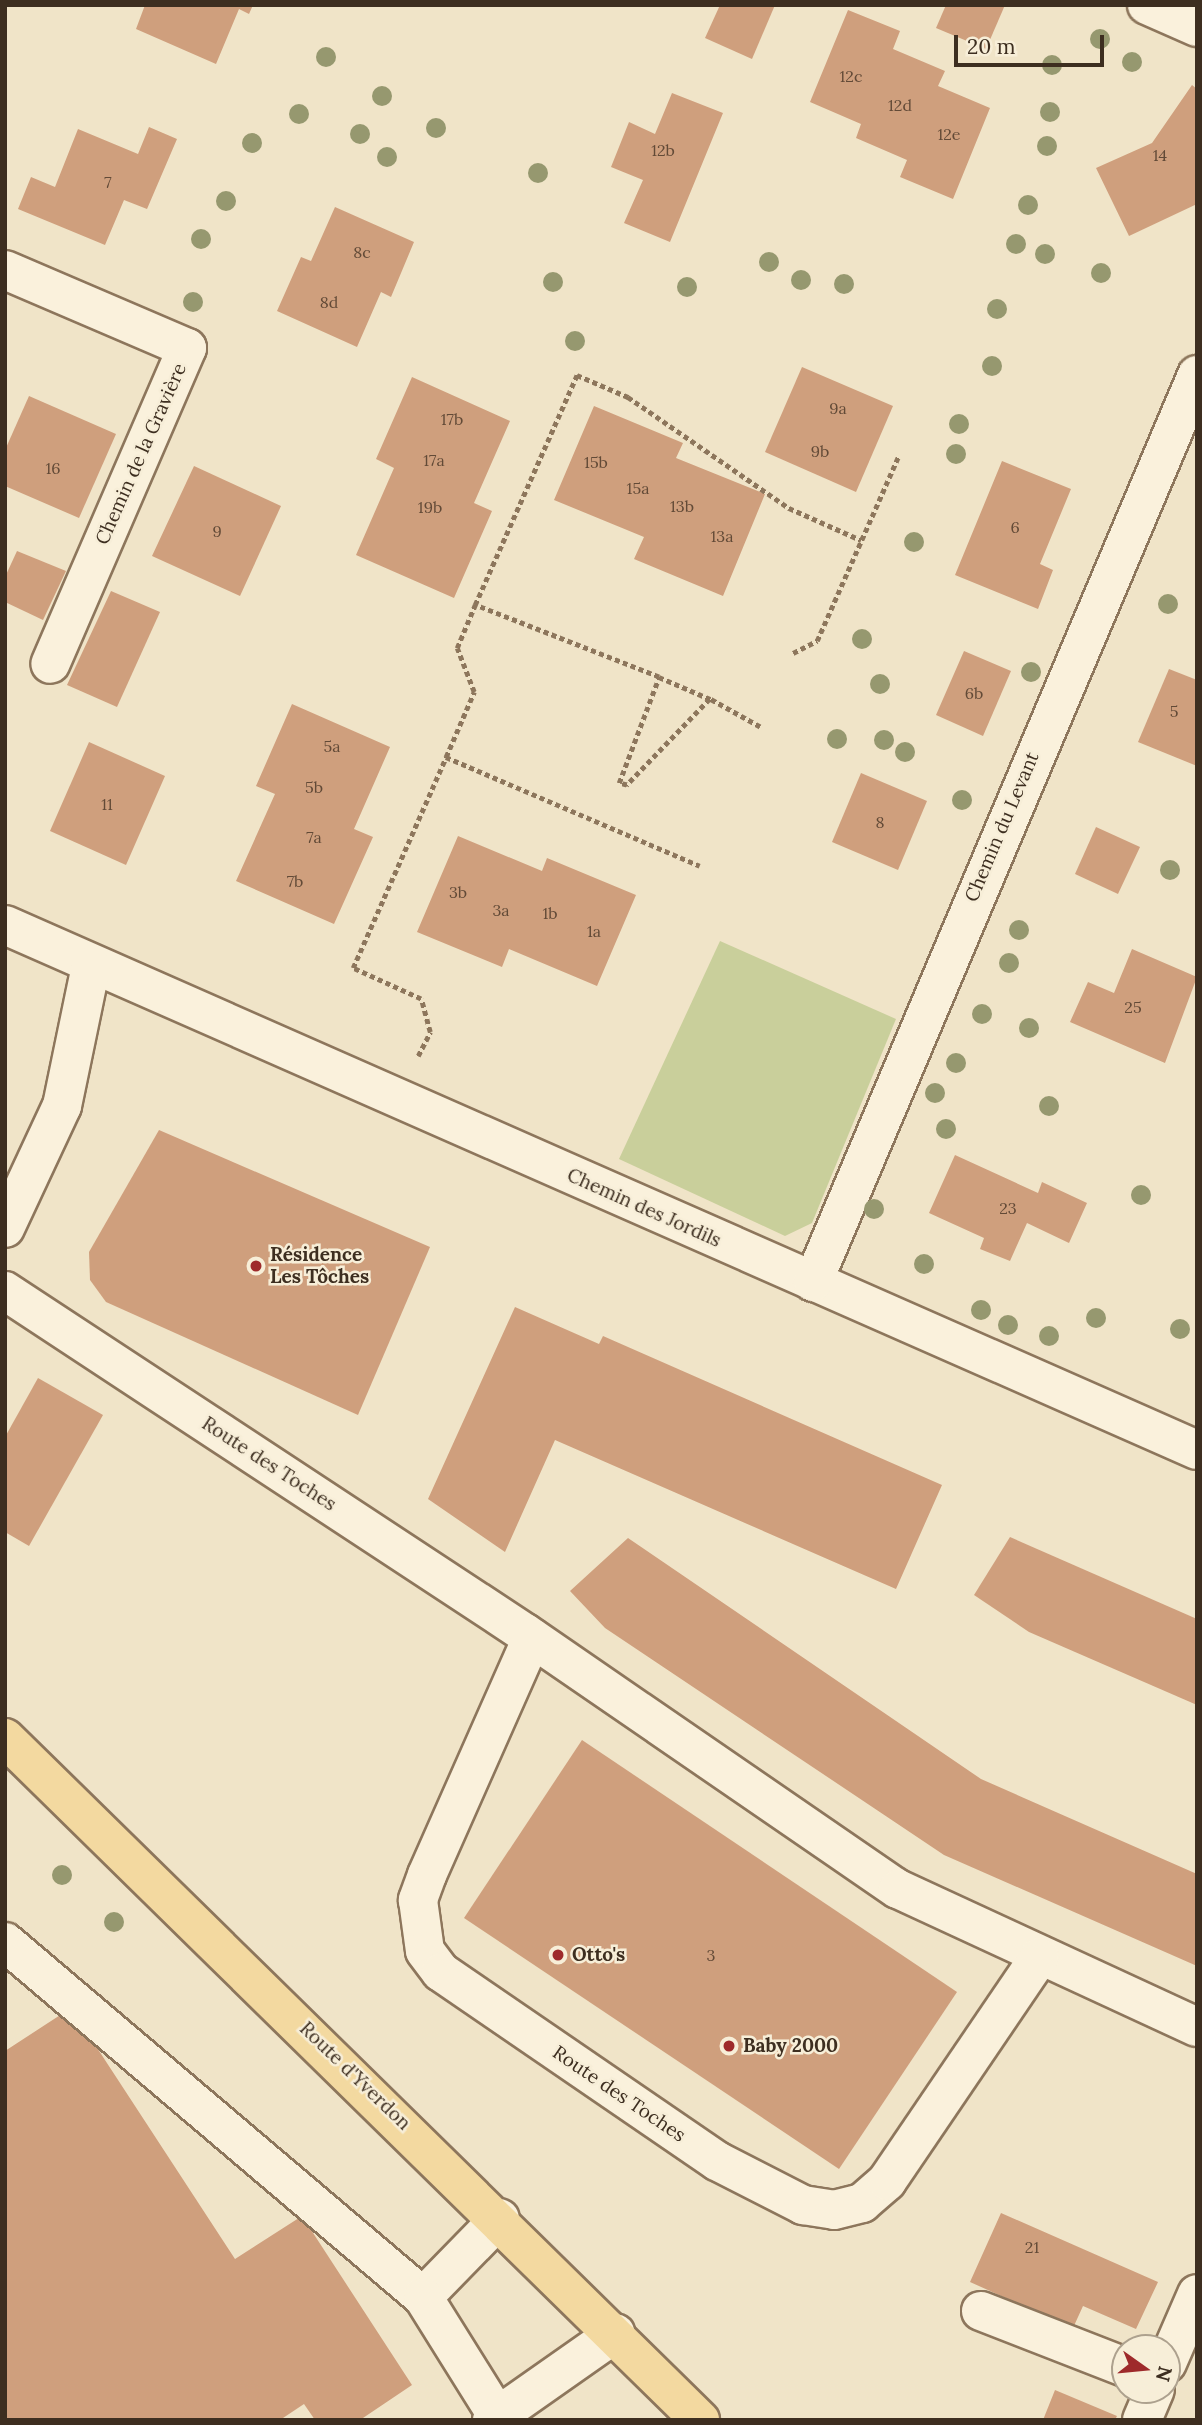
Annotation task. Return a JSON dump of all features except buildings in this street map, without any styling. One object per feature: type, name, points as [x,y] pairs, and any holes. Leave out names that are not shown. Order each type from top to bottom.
[{"type":"main road","name":"Route d'Yverdon","points":[[5,1738],[500,2218],[700,2420]]},
{"type":"street","points":[[1147,5],[1197,27]]},
{"type":"street","name":"Chemin de la Gravière","points":[[5,270],[187,348],[50,664]]},
{"type":"street","name":"Chemin du Levant","points":[[813,1282],[1197,375]]},
{"type":"street","name":"Chemin des Jordils","points":[[5,925],[1197,1450]]},
{"type":"street","points":[[5,1228],[61,1106],[91,965]]},
{"type":"street","name":"Route des Toches","points":[[5,1291],[532,1638],[898,1889],[1039,1957],[1197,2027]]},
{"type":"street","name":"Route des Toches","points":[[532,1638],[418,1900],[425,1951],[441,1972],[717,2161],[803,2205],[834,2210],[862,2203],[887,2181],[1039,1957]]},
{"type":"street","points":[[5,1942],[424,2297],[497,2419],[616,2333]]},
{"type":"street","points":[[424,2297],[500,2218]]},
{"type":"street","points":[[1180,2334],[1197,2294]]},
{"type":"street","points":[[981,2311],[1111,2362]]},
{"type":"path","points":[[430,1032],[422,999],[353,968],[474,692],[457,648],[578,375],[628,397],[789,508],[861,540]]},
{"type":"path","points":[[793,653],[817,641],[899,455]]},
{"type":"path","points":[[475,605],[659,677],[710,699],[760,727]]},
{"type":"path","points":[[659,677],[618,783],[627,785],[710,699]]},
{"type":"path","points":[[446,757],[700,866]]},
{"type":"green space","points":[[720,941],[896,1019],[812,1223],[785,1236],[619,1159]]},
{"type":"place","name":"Résidence Les Tôches","points":[[256,1266]]},
{"type":"place","name":"Otto's","points":[[558,1955]]},
{"type":"place","name":"Baby 2000","points":[[729,2046]]}]
